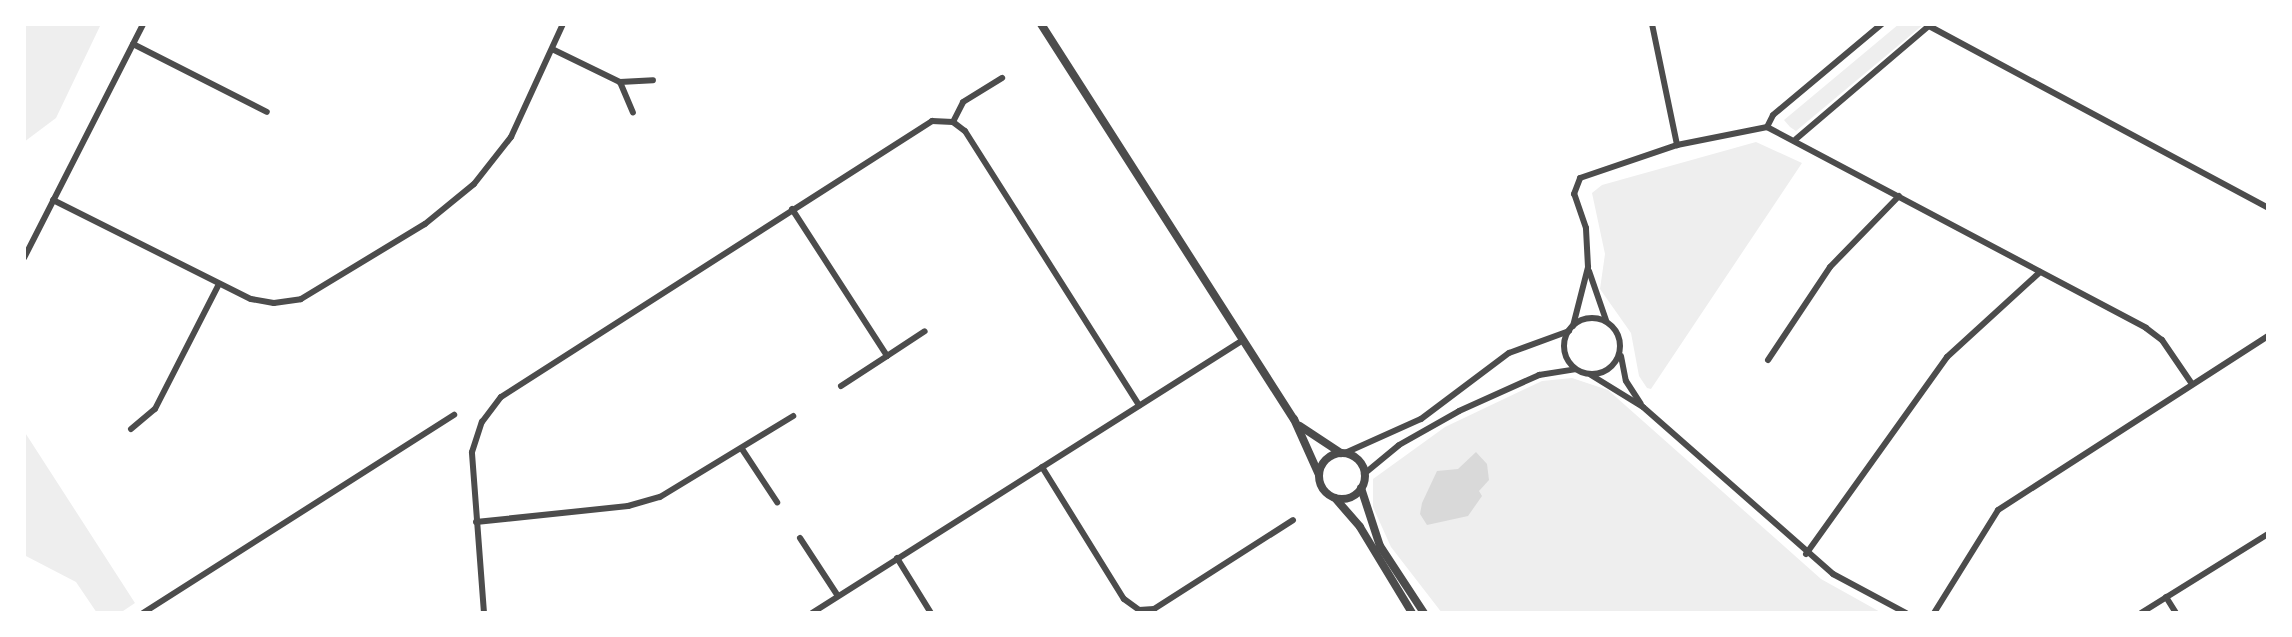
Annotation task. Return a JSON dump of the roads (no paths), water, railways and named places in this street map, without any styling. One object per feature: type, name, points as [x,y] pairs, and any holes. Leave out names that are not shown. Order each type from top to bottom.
[{"type":"street","points":[[24,258],[143,24]]},
{"type":"street","points":[[53,200],[219,284],[262,302],[301,299],[434,218],[500,154],[563,24]]},
{"type":"street","points":[[1041,24],[1294,419],[1323,488],[1360,527],[1412,613]]},
{"type":"street","points":[[1652,24],[1677,145]]},
{"type":"street","points":[[1767,127],[1773,115],[1882,24]]},
{"type":"street","points":[[1796,139],[1930,25],[2268,208]]},
{"type":"street","points":[[133,44],[267,112]]},
{"type":"street","points":[[552,49],[620,82],[653,80]]},
{"type":"street","points":[[953,122],[963,102],[1002,78]]},
{"type":"street","points":[[620,82],[633,112]]},
{"type":"street","points":[[484,613],[472,452],[482,422],[501,397],[932,121],[953,122],[965,131],[1139,405]]},
{"type":"street","points":[[1643,407],[1626,381],[1619,336],[1594,297],[1588,267],[1586,228],[1574,194],[1580,178],[1677,145],[1767,127],[1796,139],[2155,333],[2192,384]]},
{"type":"street","points":[[1768,360],[1830,267],[1899,196]]},
{"type":"street","points":[[792,209],[887,356]]},
{"type":"street","points":[[1575,369],[1565,355],[1588,267]]},
{"type":"street","points":[[1806,554],[1947,357],[2040,272]]},
{"type":"street","points":[[131,429],[155,409],[219,284]]},
{"type":"street","points":[[1319,475],[1323,462],[1421,419],[1509,353],[1594,318],[1609,324]]},
{"type":"street","points":[[841,386],[925,331]]},
{"type":"street","points":[[1934,613],[1998,510],[2268,336]]},
{"type":"street","points":[[812,613],[1243,340]]},
{"type":"street","points":[[1591,375],[1607,371],[1620,352]]},
{"type":"street","points":[[1364,474],[1399,445],[1459,411],[1539,375],[1575,369],[1591,375],[1643,407],[1806,554],[1906,613]]},
{"type":"street","points":[[143,613],[454,415]]},
{"type":"street","points":[[476,522],[643,502],[676,490],[793,416]]},
{"type":"street","points":[[1294,419],[1358,460],[1364,474],[1361,488],[1380,546],[1424,613]]},
{"type":"street","points":[[742,449],[777,502]]},
{"type":"street","points":[[1042,467],[1133,611],[1154,609],[1293,520]]},
{"type":"street","points":[[1334,497],[1346,498],[1361,488]]},
{"type":"street","points":[[2141,613],[2268,534]]},
{"type":"street","points":[[800,538],[838,596]]},
{"type":"street","points":[[897,558],[931,613]]},
{"type":"street","points":[[2166,597],[2176,613]]}]
